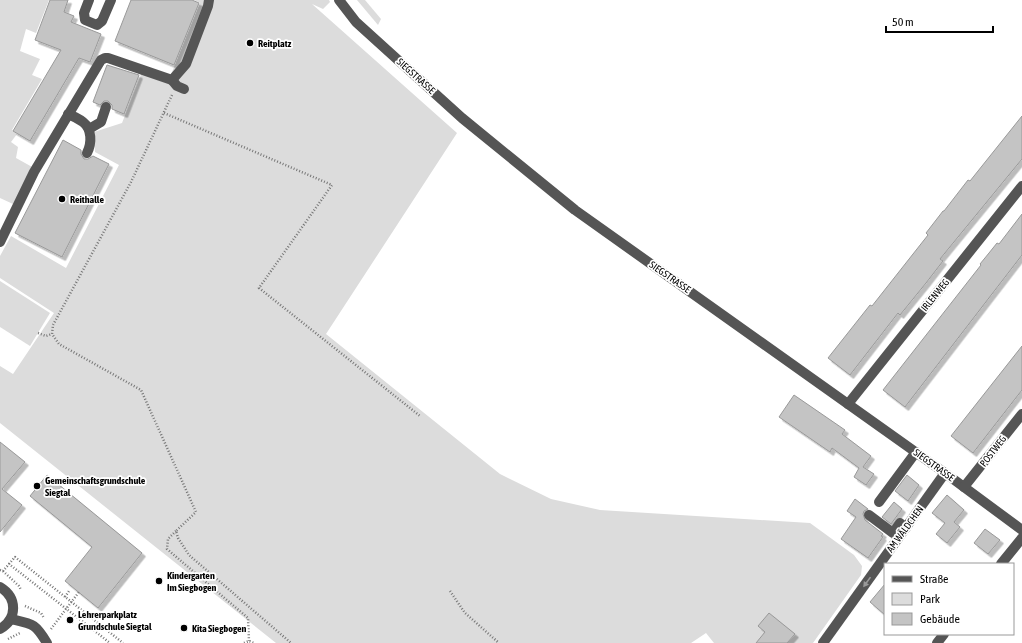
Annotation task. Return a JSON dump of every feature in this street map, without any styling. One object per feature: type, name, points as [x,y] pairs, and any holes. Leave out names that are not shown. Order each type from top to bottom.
[{"type":"street","points":[[89,0],[84,13],[85,20],[97,25],[102,21],[111,0]]},
{"type":"street","points":[[0,242],[34,172],[102,58],[123,62],[178,85],[209,0]]},
{"type":"street","name":"SIEGSTRASSE","points":[[339,0],[356,22],[462,118],[575,210],[916,452],[1022,530]]},
{"type":"street","points":[[89,129],[101,122],[106,107]]},
{"type":"street","points":[[68,114],[83,122],[89,129],[90,147],[87,153]]},
{"type":"street","name":"IRLENWEG","points":[[848,404],[1022,186]]},
{"type":"street","name":"POSTWEG","points":[[964,487],[1022,414]]},
{"type":"street","points":[[879,502],[916,452]]},
{"type":"street","name":"AM WÄLDCHEN","points":[[823,643],[945,473]]},
{"type":"street","points":[[869,515],[893,533],[900,523],[906,528]]},
{"type":"street","points":[[1002,563],[1022,538]]},
{"type":"street","points":[[0,587],[8,592],[12,599],[13,606],[11,619],[6,626],[0,629]]},
{"type":"street","points":[[11,619],[26,622],[37,627],[47,643]]},
{"type":"street","points":[[937,643],[943,635]]},
{"type":"path","points":[[178,85],[131,182],[53,325],[52,334],[59,344],[141,390],[196,512],[168,539],[167,549],[248,618],[248,641]]},
{"type":"path","points":[[164,113],[332,185],[259,288],[420,416]]},
{"type":"path","points":[[38,333],[46,336],[52,334]]},
{"type":"path","points":[[176,531],[178,538],[189,555],[291,643]]},
{"type":"path","points":[[0,570],[3,571],[15,557],[123,643]]},
{"type":"path","points":[[9,564],[110,643]]},
{"type":"path","points":[[65,597],[70,591]]},
{"type":"path","points":[[450,591],[465,613],[500,643]]},
{"type":"path","points":[[50,629],[79,592]]},
{"type":"path","points":[[244,643],[248,641],[254,643]]},
{"type":"green space","points":[[0,0],[49,0],[36,33],[26,29],[20,51],[40,59],[32,75],[42,79],[12,130],[17,134],[11,142],[18,147],[16,158],[34,168],[13,204],[0,198]]},
{"type":"green space","points":[[194,0],[329,0],[330,2],[323,9],[312,4],[457,133],[326,334],[500,474],[551,499],[600,510],[810,523],[854,555],[862,566],[861,575],[813,643],[714,643],[706,633],[691,643],[276,643],[0,423],[0,366],[13,374],[54,313],[0,278],[0,256],[11,236],[66,268],[119,165],[95,152],[94,132],[122,123],[144,67],[170,77],[200,3]]},
{"type":"green space","points":[[357,0],[365,0],[381,19],[378,25]]},
{"type":"green space","points":[[0,281],[50,313],[30,346],[0,327]]},
{"type":"building","points":[[50,0],[68,0],[64,12],[74,16],[71,22],[101,34],[90,62],[79,58],[30,141],[13,131],[61,50],[35,40]]},
{"type":"building","points":[[131,0],[192,0],[199,3],[174,65],[115,41]]},
{"type":"building","points":[[107,65],[139,75],[124,114],[112,109],[112,105],[108,101],[104,101],[100,105],[93,102]]},
{"type":"building","points":[[1022,116],[1022,159],[940,259],[943,261],[926,283],[900,315],[898,313],[850,375],[828,358],[870,305],[872,306],[928,235],[926,233],[943,211],[968,180],[970,181]]},
{"type":"building","name":"Reithalle","points":[[63,140],[81,150],[81,154],[84,159],[88,159],[93,156],[109,164],[62,257],[15,233]]},
{"type":"building","points":[[1022,214],[1022,255],[905,407],[883,390],[981,265],[980,264],[997,243],[999,244]]},
{"type":"building","points":[[1022,346],[1022,390],[973,453],[951,436]]},
{"type":"building","points":[[794,395],[845,430],[842,434],[871,456],[863,467],[874,474],[866,485],[854,477],[859,468],[832,448],[830,452],[779,417]]},
{"type":"building","points":[[0,442],[25,462],[2,489],[22,505],[0,532]]},
{"type":"building","points":[[47,475],[142,553],[98,608],[65,581],[92,547],[30,496]]},
{"type":"building","points":[[907,475],[919,485],[908,501],[895,491]]},
{"type":"building","points":[[947,495],[964,510],[954,522],[960,527],[947,543],[936,534],[945,523],[932,513]]},
{"type":"building","points":[[855,499],[868,509],[864,511],[863,514],[865,520],[883,534],[881,536],[883,537],[868,558],[841,539],[856,517],[847,511]]},
{"type":"building","points":[[894,502],[902,509],[891,524],[882,517]]},
{"type":"building","points":[[985,529],[1000,540],[988,554],[974,543]]},
{"type":"building","points":[[884,585],[884,614],[870,602]]},
{"type":"building","points":[[769,613],[795,634],[787,643],[756,643],[765,632],[758,626]]},
{"type":"place","name":"Reitplatz","points":[[250,43]]},
{"type":"place","name":"Reithalle","points":[[62,199]]},
{"type":"place","name":"Gemeinschaftsgrundschule Siegtal","points":[[37,486]]},
{"type":"place","name":"Kindergarten Im Siegbogen","points":[[159,581]]},
{"type":"place","name":"Lehrerparkplatz Grundschule Siegtal","points":[[70,620]]},
{"type":"place","name":"Kita Siegbogen","points":[[184,628]]}]
